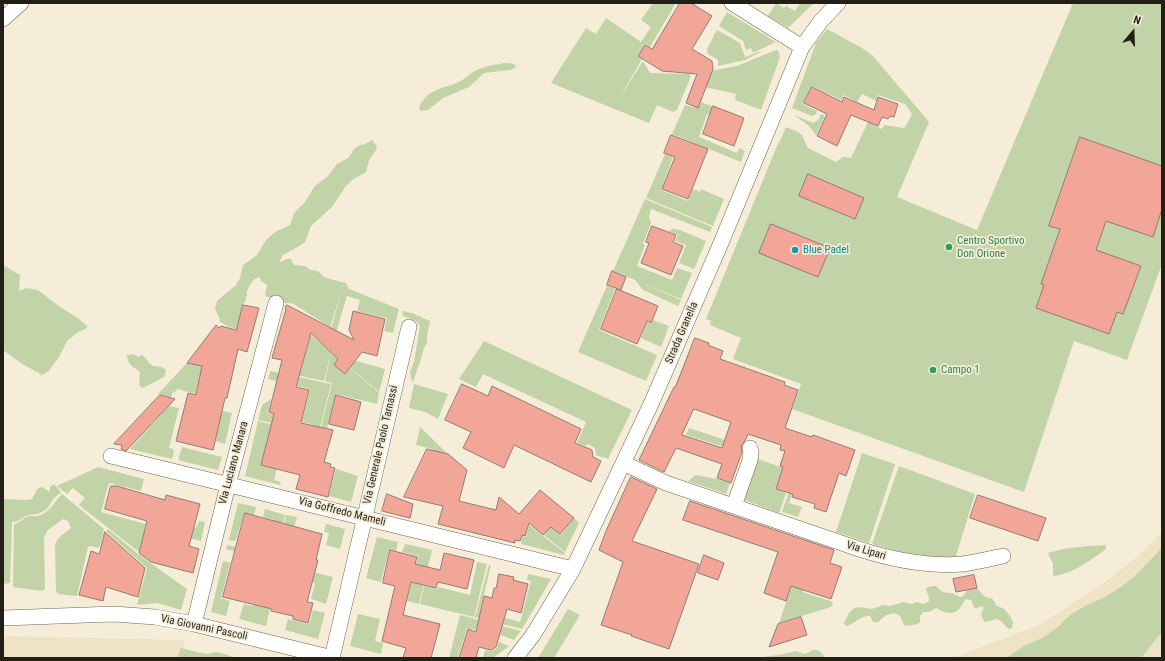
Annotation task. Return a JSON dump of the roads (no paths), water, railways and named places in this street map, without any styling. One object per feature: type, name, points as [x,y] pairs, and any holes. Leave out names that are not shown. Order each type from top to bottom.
[{"type":"street","points":[[3,19],[21,3]]},
{"type":"street","points":[[732,3],[802,47]]},
{"type":"street","name":"Strada Granella","points":[[515,658],[533,635],[573,569],[664,376],[802,47],[820,21],[838,3]]},
{"type":"street","name":"Via Luciano Manara","points":[[194,624],[228,485],[276,303]]},
{"type":"street","name":"Via Generale Paolo Tarnassi","points":[[332,658],[409,327]]},
{"type":"street","points":[[734,506],[750,460],[750,448]]},
{"type":"street","name":"Via Goffredo Mameli","points":[[111,456],[573,569]]},
{"type":"street","name":"Via Lipari","points":[[623,463],[666,483],[888,558],[921,563],[947,564],[976,562],[1003,556]]},
{"type":"street","name":"Via Giovanni Pascoli","points":[[3,618],[114,614],[155,617],[194,624],[332,658]]},
{"type":"place","name":"Centro Sportivo Don Orione","points":[[949,247]]},
{"type":"place","name":"Blue Padel","points":[[795,250]]},
{"type":"place","name":"Campo 1","points":[[933,370]]}]
